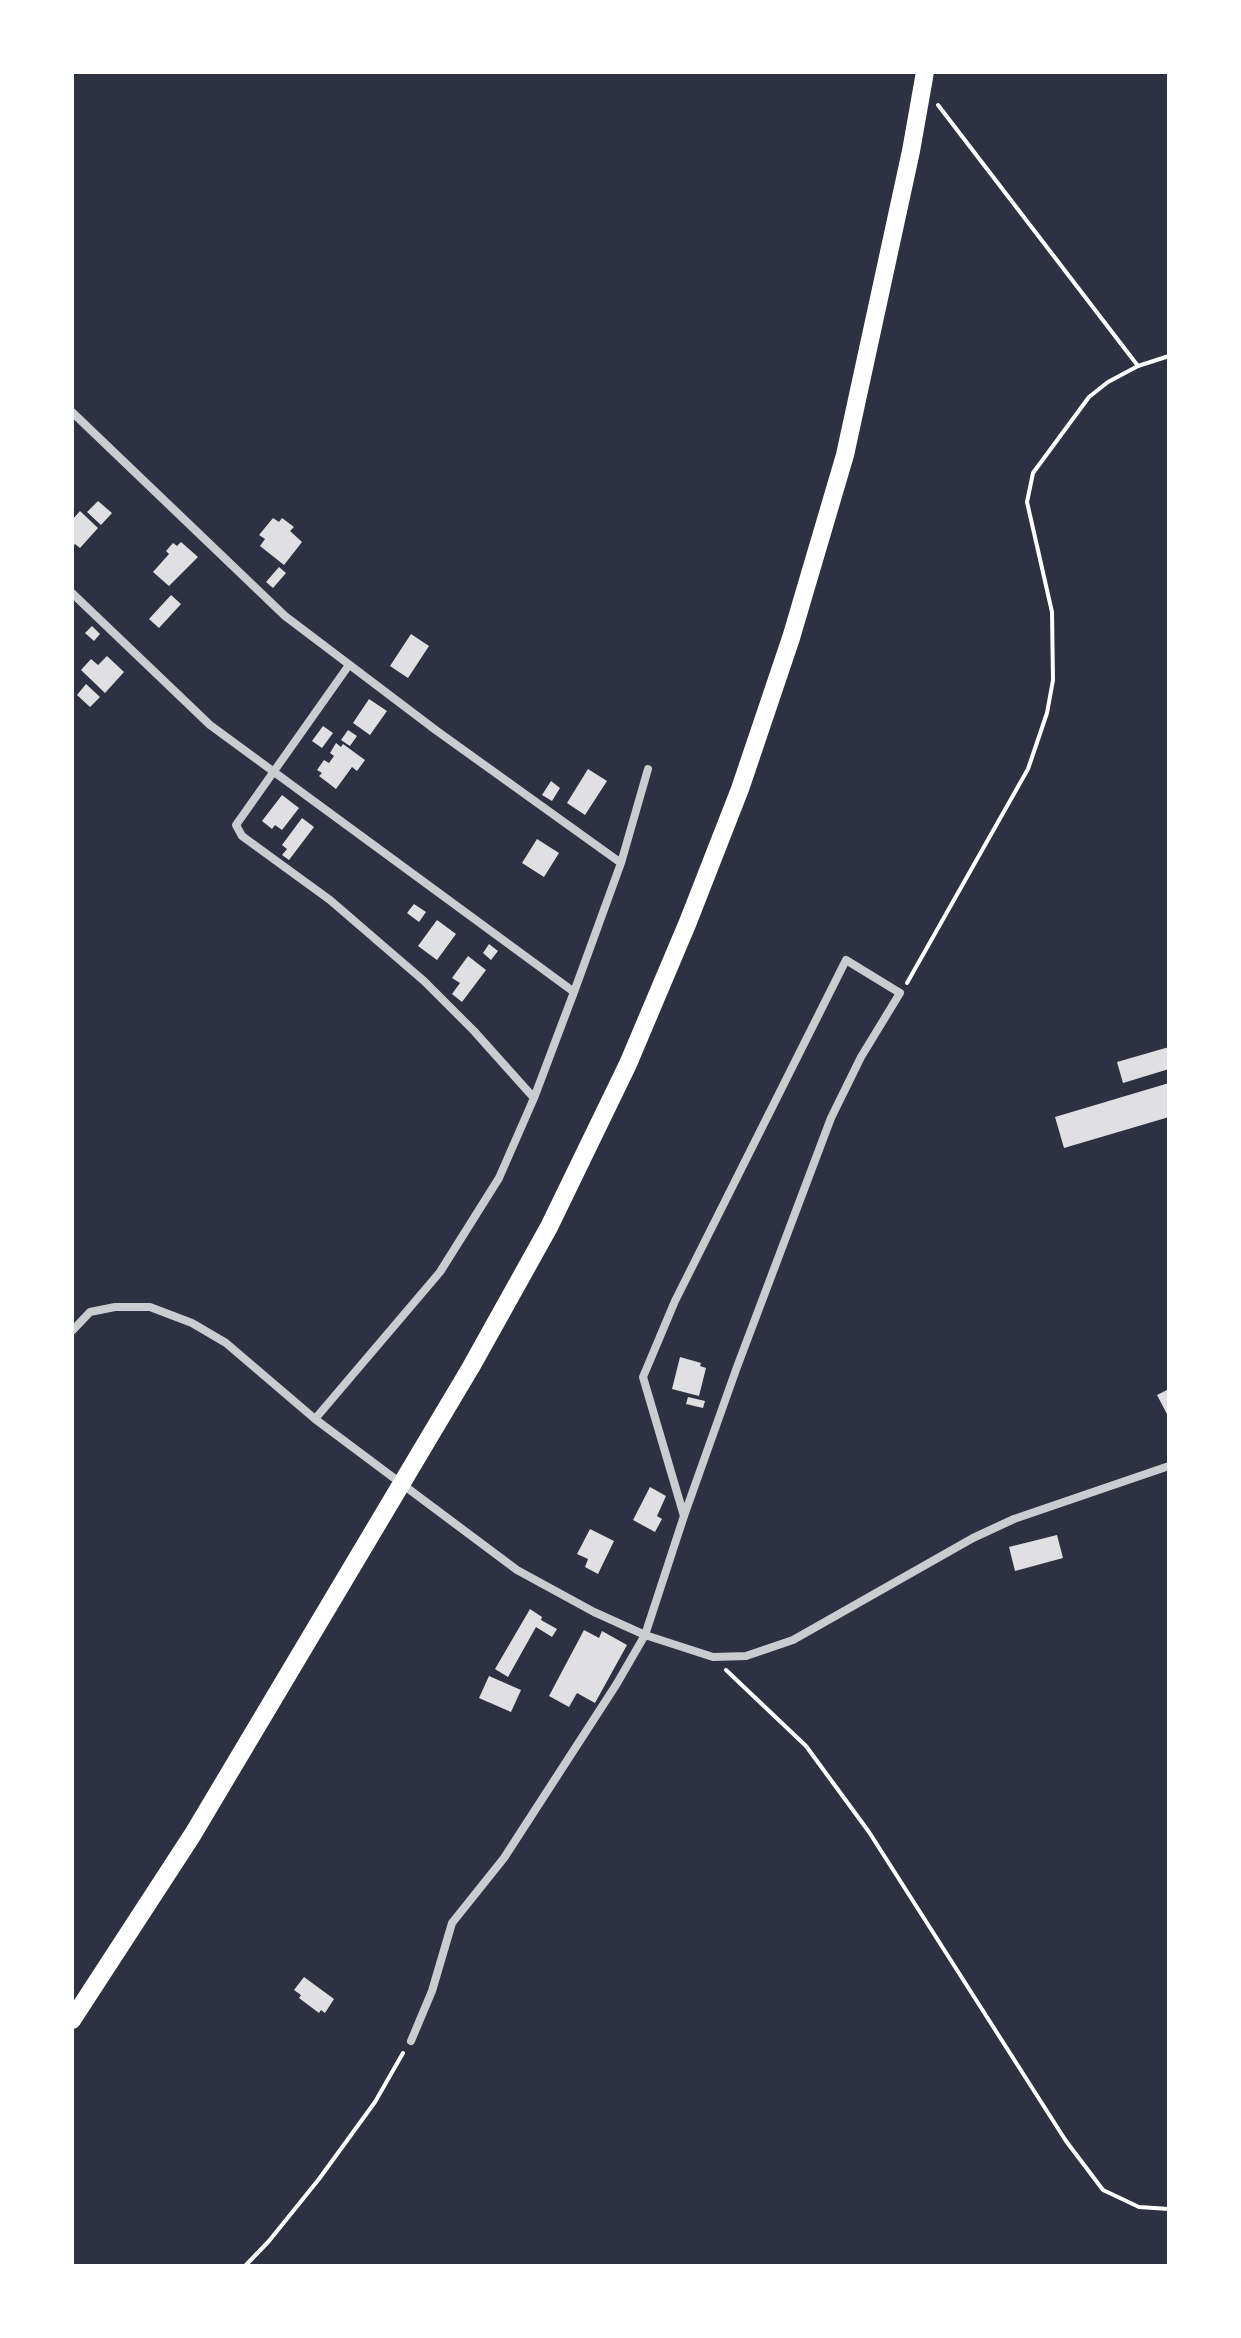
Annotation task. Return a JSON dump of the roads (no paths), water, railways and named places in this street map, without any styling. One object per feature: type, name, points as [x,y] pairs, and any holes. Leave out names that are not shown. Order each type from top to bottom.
[{"type":"highway","points":[[72,2020],[193,1834],[471,1367],[549,1227],[628,1064],[740,789],[791,638],[845,455],[911,151],[925,72]]},
{"type":"street","points":[[72,412],[285,616],[621,863]]},
{"type":"street","points":[[72,593],[210,725],[574,992]]},
{"type":"street","points":[[349,665],[236,825],[242,836],[330,900],[424,981],[534,1098]]},
{"type":"street","points":[[315,1419],[440,1272],[499,1178],[534,1098],[621,863],[648,769]]},
{"type":"street","points":[[411,2041],[432,1991],[452,1923],[504,1858],[645,1635],[737,1367],[831,1118],[861,1057],[900,993],[846,960],[675,1301],[643,1377],[684,1516]]},
{"type":"street","points":[[72,1331],[90,1312],[115,1307],[150,1307],[192,1323],[226,1343],[315,1419],[517,1570],[582,1606],[645,1635],[713,1657],[746,1656],[793,1640],[1014,1519],[1169,1466]]}]
